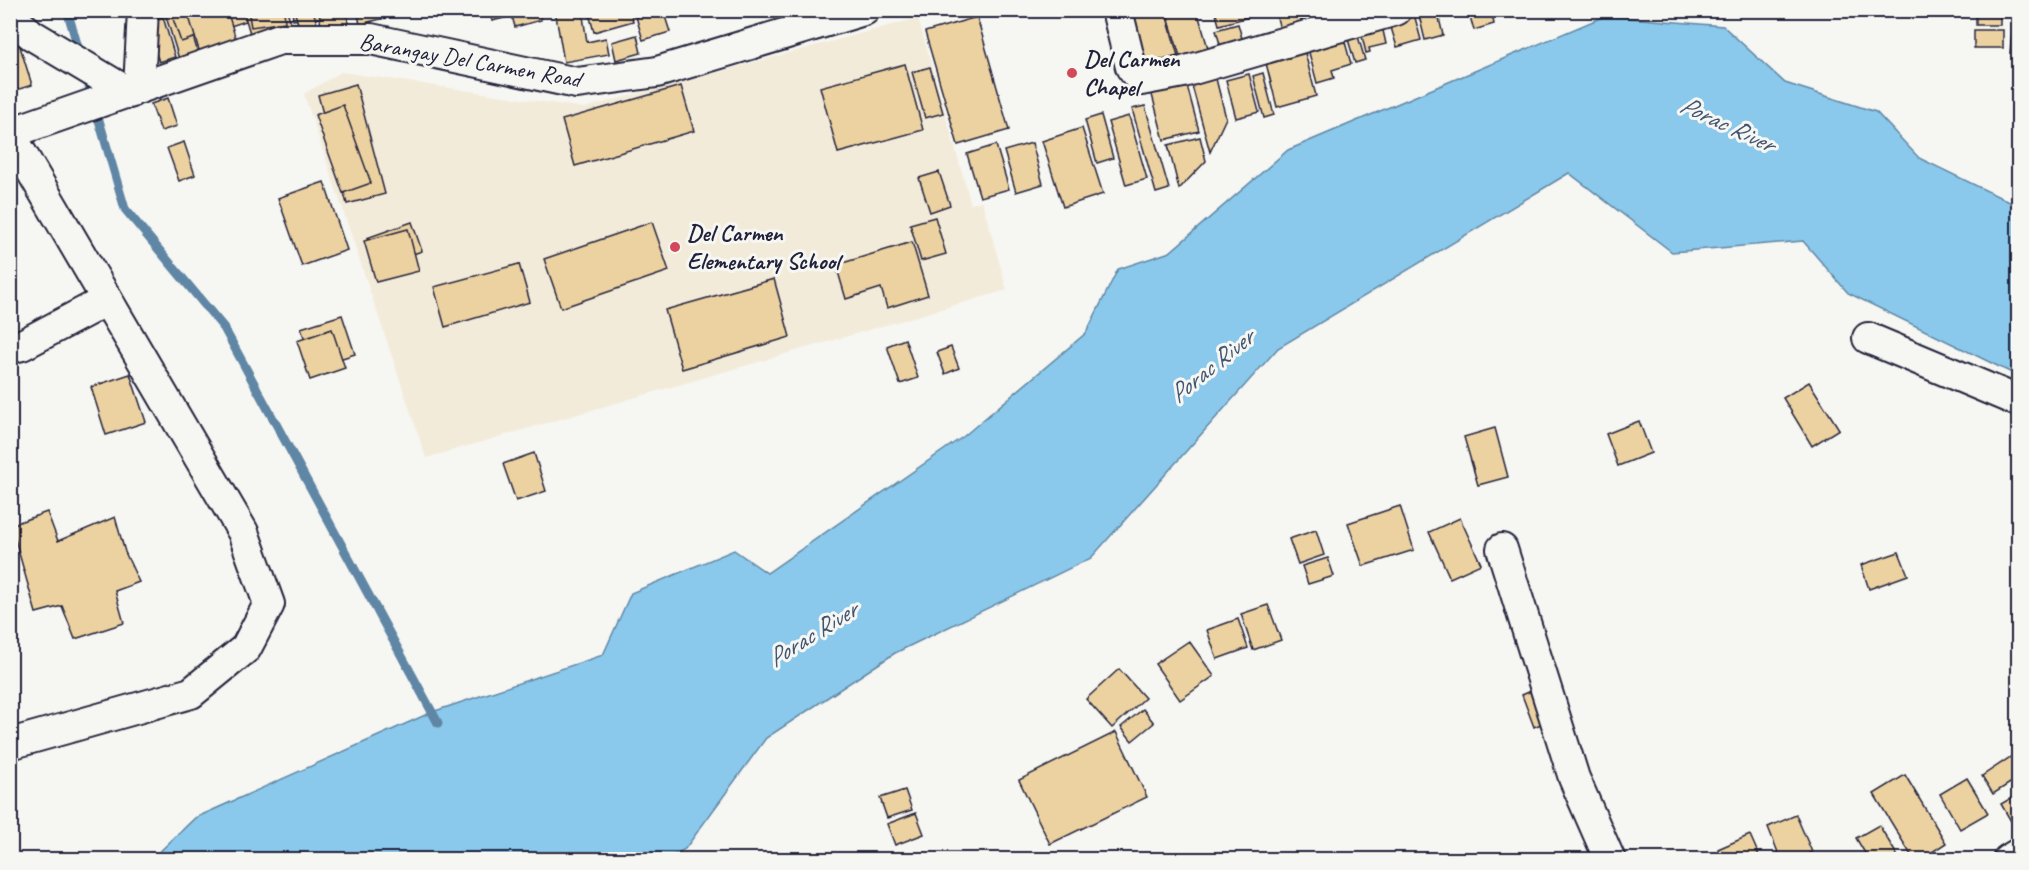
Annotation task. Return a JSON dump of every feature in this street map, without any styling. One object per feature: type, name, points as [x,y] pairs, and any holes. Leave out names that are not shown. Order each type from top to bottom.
[{"type":"street","points":[[10,17],[32,34],[128,92],[143,10]]},
{"type":"street","name":"Barangay Del Carmen Road","points":[[10,134],[280,39],[371,39],[577,83],[657,72],[864,10]]},
{"type":"street","points":[[1117,10],[1131,67],[1141,80],[1183,72],[1396,10]]},
{"type":"street","points":[[10,134],[243,532],[269,604],[246,648],[191,693],[10,744]]},
{"type":"street","points":[[10,348],[22,345],[107,300]]},
{"type":"street","points":[[1868,338],[2019,401]]},
{"type":"street","points":[[1502,549],[1574,778],[1610,860]]},
{"type":"street","points":[[2008,860],[2019,854]]},
{"type":"shaded area","name":"Del Carmen Elementary School","points":[[918,18],[971,204],[982,201],[1007,290],[426,458],[304,94],[341,72],[584,108]]},
{"type":"water","name":"Porac River","points":[[1605,16],[1723,26],[1785,83],[1876,112],[1919,158],[2018,206],[2018,376],[1848,293],[1803,241],[1672,252],[1569,173],[1278,348],[1091,558],[895,653],[766,738],[685,849],[666,859],[152,859],[195,818],[432,712],[603,655],[631,593],[734,550],[767,573],[964,436],[1086,333],[1118,269],[1170,252],[1288,150]]},
{"type":"building","points":[[164,10],[185,10],[198,53],[179,59]]},
{"type":"building","points":[[170,10],[243,10],[246,21],[181,42]]},
{"type":"building","points":[[187,10],[227,10],[238,46],[201,57]]},
{"type":"building","points":[[243,10],[287,10],[292,27],[252,40]]},
{"type":"building","points":[[248,10],[284,10],[285,22],[251,27]]},
{"type":"building","points":[[292,10],[319,10],[320,18],[293,20]]},
{"type":"building","points":[[294,10],[313,10],[317,24],[300,30]]},
{"type":"building","points":[[319,10],[347,10],[348,24],[321,27]]},
{"type":"building","points":[[357,10],[401,10],[402,14],[360,24]]},
{"type":"building","points":[[489,10],[539,10],[541,20],[515,27],[512,16],[492,21]]},
{"type":"building","points":[[555,10],[582,10],[587,42],[606,38],[609,54],[564,62]]},
{"type":"building","points":[[588,10],[630,10],[633,21],[594,32]]},
{"type":"building","points":[[634,10],[663,10],[670,32],[643,40]]},
{"type":"building","points":[[1126,10],[1165,10],[1178,56],[1158,62],[1140,56]]},
{"type":"building","points":[[1166,10],[1197,10],[1210,55],[1182,63]]},
{"type":"building","points":[[1215,10],[1247,10],[1249,17],[1219,25]]},
{"type":"building","points":[[1250,10],[1268,10],[1268,12],[1252,16]]},
{"type":"building","points":[[1275,10],[1298,10],[1303,26],[1281,33]]},
{"type":"building","points":[[1307,10],[1358,10],[1310,22]]},
{"type":"building","points":[[1437,10],[1443,35],[1425,40],[1418,11]]},
{"type":"building","points":[[1468,10],[1491,10],[1494,24],[1474,30]]},
{"type":"building","points":[[1497,10],[1510,10],[1511,15],[1499,18]]},
{"type":"building","points":[[1976,10],[2000,10],[2000,25],[1976,25]]},
{"type":"building","points":[[1414,14],[1421,40],[1397,47],[1389,21]]},
{"type":"building","points":[[163,17],[175,57],[159,62],[147,22]]},
{"type":"building","points":[[977,17],[1009,130],[958,145],[925,32]]},
{"type":"building","points":[[1238,24],[1243,42],[1221,48],[1216,30]]},
{"type":"building","points":[[1382,26],[1386,44],[1369,48],[1370,52],[1366,53],[1361,32]]},
{"type":"building","points":[[1974,30],[2003,30],[2003,48],[1974,48]]},
{"type":"building","points":[[2012,32],[2018,32],[2018,54],[2010,53]]},
{"type":"building","points":[[1357,33],[1365,60],[1355,63],[1347,36]]},
{"type":"building","points":[[637,35],[641,53],[616,60],[612,42]]},
{"type":"building","points":[[1343,35],[1351,64],[1332,70],[1334,78],[1317,83],[1307,45]]},
{"type":"building","points":[[18,40],[32,85],[10,92],[10,43]]},
{"type":"building","points":[[1304,49],[1316,96],[1277,107],[1265,59]]},
{"type":"building","points":[[905,64],[923,130],[838,153],[820,87]]},
{"type":"building","points":[[930,67],[943,113],[925,118],[912,72]]},
{"type":"building","points":[[1263,73],[1274,115],[1264,118],[1253,76]]},
{"type":"building","points":[[1249,74],[1259,112],[1236,118],[1226,80]]},
{"type":"building","points":[[1215,75],[1226,118],[1210,152],[1191,82]]},
{"type":"building","points":[[1186,82],[1199,131],[1164,140],[1151,91]]},
{"type":"building","points":[[356,84],[385,194],[347,204],[318,95]]},
{"type":"building","points":[[681,86],[694,131],[575,166],[562,120]]},
{"type":"building","points":[[168,98],[177,126],[161,131],[151,104]]},
{"type":"building","points":[[343,105],[371,183],[343,193],[315,115]]},
{"type":"building","points":[[1145,106],[1169,189],[1156,193],[1132,109]]},
{"type":"building","points":[[1101,115],[1113,158],[1097,163],[1085,120]]},
{"type":"building","points":[[1129,116],[1147,179],[1126,185],[1108,122]]},
{"type":"building","points":[[1082,128],[1103,194],[1063,207],[1042,141]]},
{"type":"building","points":[[1200,137],[1206,161],[1179,189],[1168,145]]},
{"type":"building","points":[[184,142],[195,175],[179,181],[167,148]]},
{"type":"building","points":[[1032,143],[1043,184],[1016,192],[1004,151]]},
{"type":"building","points":[[996,145],[1009,189],[980,197],[967,154]]},
{"type":"building","points":[[939,172],[950,205],[930,212],[919,178]]},
{"type":"building","points":[[324,182],[347,250],[302,266],[278,198]]},
{"type":"building","points":[[935,217],[946,254],[921,261],[910,224]]},
{"type":"building","points":[[412,222],[422,251],[377,266],[367,238]]},
{"type":"building","points":[[652,222],[669,271],[561,308],[544,259]]},
{"type":"building","points":[[408,229],[419,271],[376,282],[364,241]]},
{"type":"building","points":[[912,242],[928,295],[887,308],[881,288],[846,299],[836,265]]},
{"type":"building","points":[[519,264],[530,302],[445,327],[434,287]]},
{"type":"building","points":[[774,279],[790,337],[682,369],[665,310]]},
{"type":"building","points":[[342,315],[355,354],[314,367],[301,328]]},
{"type":"building","points":[[332,329],[345,368],[310,380],[297,341]]},
{"type":"building","points":[[905,339],[918,378],[900,384],[887,346]]},
{"type":"building","points":[[951,347],[959,368],[945,374],[937,352]]},
{"type":"building","points":[[130,374],[146,422],[106,435],[91,387]]},
{"type":"building","points":[[1809,382],[1839,429],[1812,446],[1783,398]]},
{"type":"building","points":[[1639,421],[1651,453],[1618,466],[1606,434]]},
{"type":"building","points":[[1495,428],[1508,477],[1478,485],[1464,437]]},
{"type":"building","points":[[534,453],[546,491],[516,501],[503,464]]},
{"type":"building","points":[[1400,506],[1414,550],[1363,566],[1348,523]]},
{"type":"building","points":[[47,512],[58,541],[115,517],[125,552],[139,582],[115,591],[124,623],[75,639],[62,606],[36,613],[11,525]]},
{"type":"building","points":[[1460,518],[1481,564],[1450,578],[1429,532]]},
{"type":"building","points":[[1316,530],[1324,555],[1298,564],[1289,539]]},
{"type":"building","points":[[2018,530],[2018,555],[2011,533]]},
{"type":"building","points":[[1899,552],[1908,575],[1869,589],[1861,565]]},
{"type":"building","points":[[1328,558],[1334,576],[1308,584],[1302,566]]},
{"type":"building","points":[[1268,605],[1281,640],[1253,650],[1241,614]]},
{"type":"building","points":[[1238,619],[1248,648],[1217,659],[1207,630]]},
{"type":"building","points":[[1189,641],[1214,676],[1180,700],[1155,664]]},
{"type":"building","points":[[1119,669],[1145,698],[1112,728],[1086,699]]},
{"type":"building","points":[[1540,687],[1550,720],[1534,727],[1522,695]]},
{"type":"building","points":[[1143,709],[1154,723],[1132,741],[1121,727]]},
{"type":"building","points":[[1116,732],[1147,797],[1050,844],[1019,780]]},
{"type":"building","points":[[2018,752],[2018,778],[1993,794],[1982,776]]},
{"type":"building","points":[[1905,775],[1946,843],[1920,860],[1914,860],[1874,794]]},
{"type":"building","points":[[1967,778],[1988,813],[1960,829],[1940,794]]},
{"type":"building","points":[[905,790],[912,810],[887,818],[880,798]]},
{"type":"building","points":[[2018,794],[2018,825],[2015,828],[2001,804]]},
{"type":"building","points":[[916,813],[924,834],[895,845],[887,824]]},
{"type":"building","points":[[1796,815],[1812,852],[1794,860],[1781,860],[1768,827]]},
{"type":"building","points":[[1879,825],[1900,860],[1869,860],[1856,838]]},
{"type":"building","points":[[1750,835],[1761,860],[1723,860],[1718,849]]},
{"type":"waterway","points":[[67,10],[80,54]]},
{"type":"waterway","points":[[86,76],[125,209],[224,328],[438,723]]},
{"type":"place","name":"Del Carmen Chapel","points":[[1072,73]]},
{"type":"place","name":"Del Carmen Elementary School","points":[[675,247]]}]
